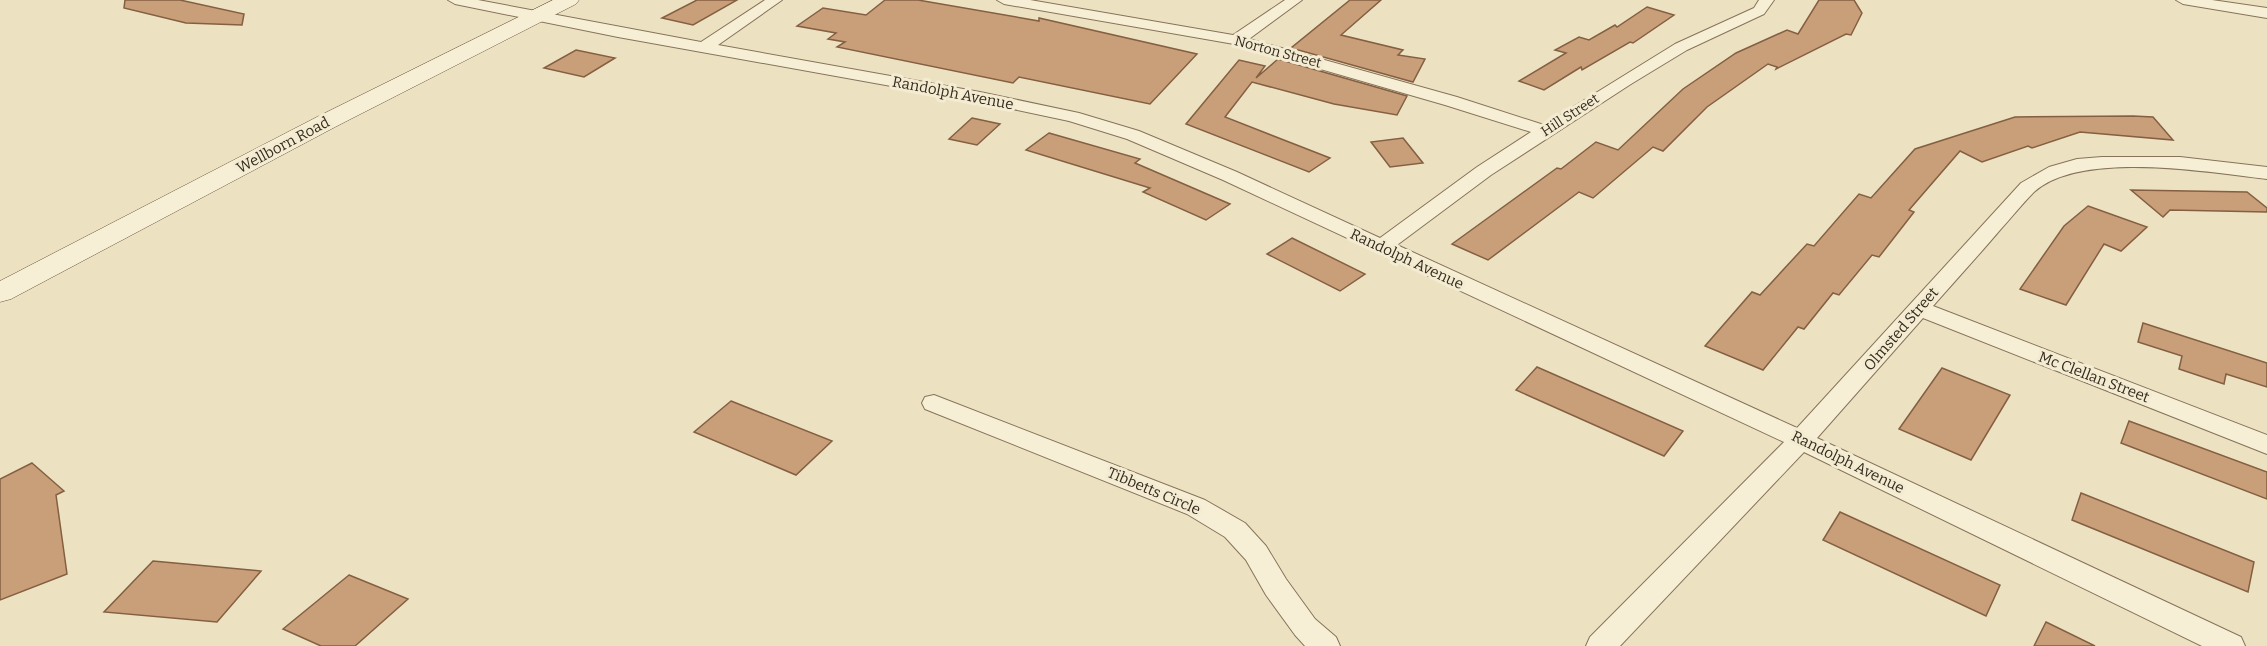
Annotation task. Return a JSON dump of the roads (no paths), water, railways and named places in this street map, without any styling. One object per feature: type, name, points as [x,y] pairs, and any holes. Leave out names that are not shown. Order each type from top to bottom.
[{"type":"street","name":"Randolph Avenue","points":[[455,0],[980,97],[1073,117],[1133,135],[1219,172],[1801,440],[2230,646]]},
{"type":"street","name":"Wellborn Road","points":[[0,293],[326,122],[569,0]]},
{"type":"street","points":[[704,47],[775,0]]},
{"type":"street","name":"Norton Street","points":[[1004,0],[1236,40],[1462,104],[1545,131]]},
{"type":"street","points":[[1236,40],[1295,0]]},
{"type":"street","name":"Hill Street","points":[[1381,247],[1484,171],[1624,80],[1681,47],[1759,11],[1767,0]]},
{"type":"street","points":[[2183,0],[2267,13]]},
{"type":"street","name":"Olmsted Street","points":[[1601,646],[1801,440],[1920,309],[1950,271],[2028,187],[2055,171],[2077,165],[2141,162],[2214,166],[2267,173]]},
{"type":"street","name":"Mc Clellan Street","points":[[1920,309],[2267,445]]},
{"type":"street","name":"Tibbetts Circle","points":[[934,403],[1196,507],[1235,530],[1256,553],[1276,587],[1305,627],[1324,646]]}]
